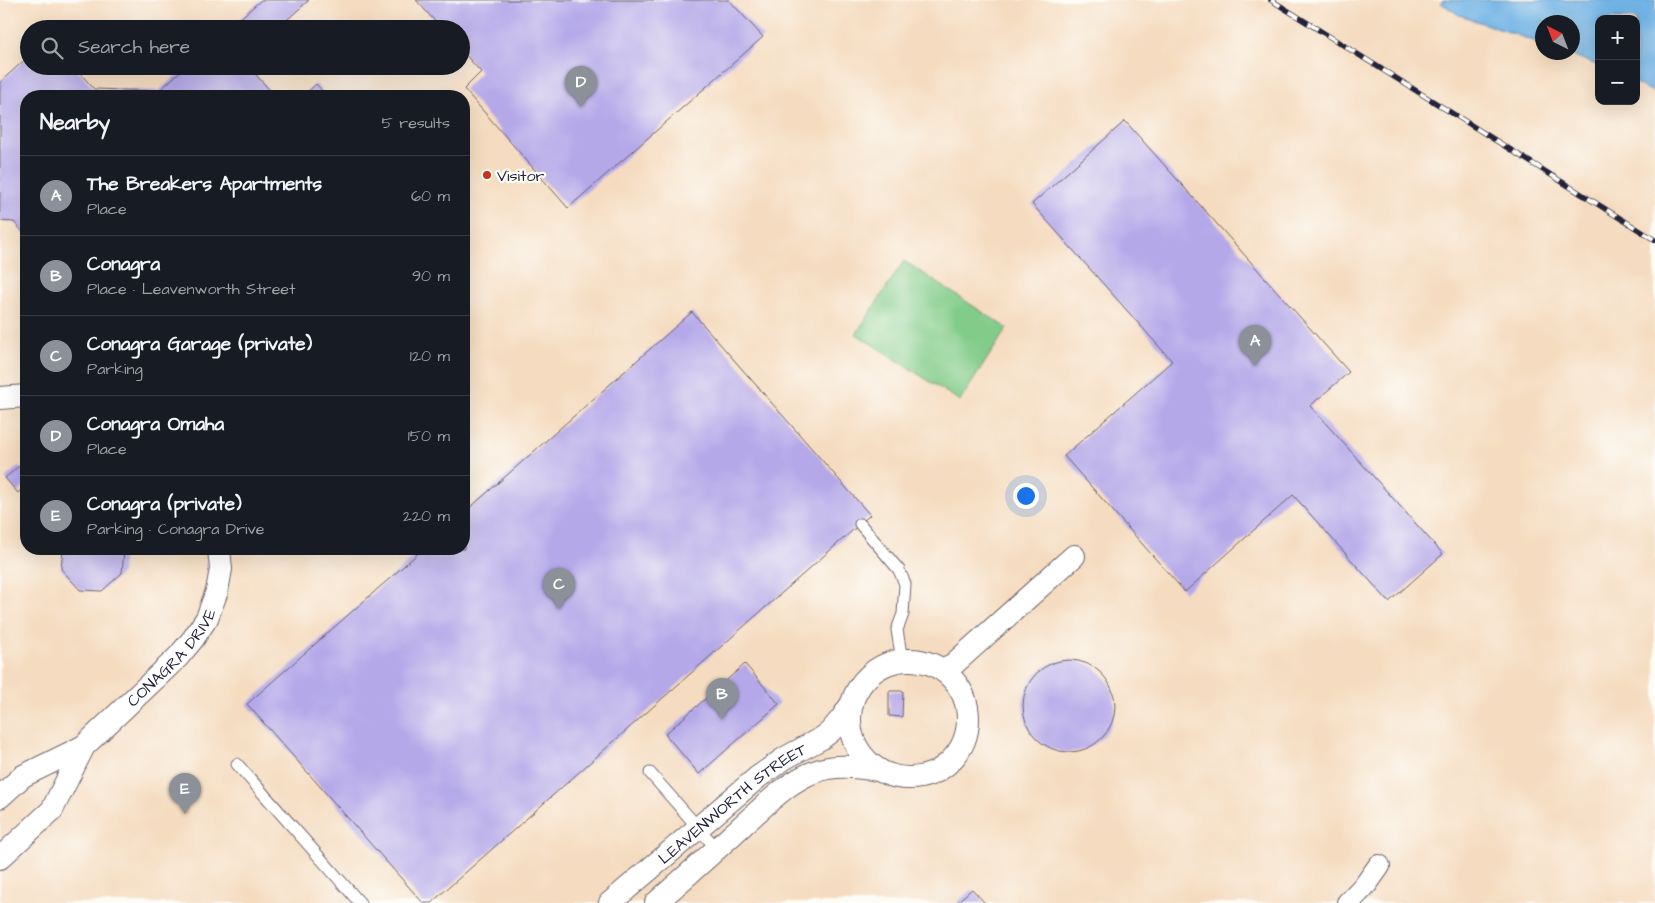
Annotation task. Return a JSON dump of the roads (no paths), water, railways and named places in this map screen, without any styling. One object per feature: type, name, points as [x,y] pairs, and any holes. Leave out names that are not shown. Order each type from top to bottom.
[{"type":"street","points":[[0,398],[20,396]]},
{"type":"street","name":"CONAGRA DRIVE","points":[[0,797],[23,776],[84,746],[155,680],[193,639],[207,618],[217,591],[220,569],[219,555]]},
{"type":"street","points":[[946,671],[1074,556]]},
{"type":"street","name":"LEAVENWORTH STREET","points":[[610,903],[769,769],[830,732],[852,703],[860,685],[873,671],[892,662],[922,660],[946,671],[960,688],[968,706],[968,726],[966,736],[952,760],[935,772],[918,777],[898,777],[878,770],[859,767],[835,767],[814,772],[800,778],[656,903]]},
{"type":"street","name":"LEAVENWORTH STREET","points":[[852,703],[850,722],[854,741],[863,756],[878,770]]},
{"type":"street","name":"CONAGRA DRIVE","points":[[0,858],[52,810],[84,746]]},
{"type":"street","points":[[1348,903],[1368,883],[1379,866]]},
{"type":"lane","points":[[860,524],[899,570],[905,584],[903,614],[897,630],[902,660]]},
{"type":"lane","points":[[237,764],[360,903]]},
{"type":"lane","points":[[650,773],[717,849]]},
{"type":"water","points":[[1443,0],[1655,0],[1655,93],[1640,86],[1640,15],[1595,15],[1595,64],[1580,58],[1580,15],[1535,15],[1535,42],[1459,15],[1441,3]]},
{"type":"railway","points":[[1271,0],[1655,240]]},
{"type":"place","name":"Conagra Omaha","points":[[581,107]]},
{"type":"place","name":"Visitor","points":[[487,175]]},
{"type":"place","name":"The Breakers Apartments","points":[[1255,366]]},
{"type":"place","name":"Conagra Garage (private)","points":[[559,609]]},
{"type":"place","name":"Conagra","points":[[722,719]]},
{"type":"place","name":"Conagra (private)","points":[[185,814]]}]
